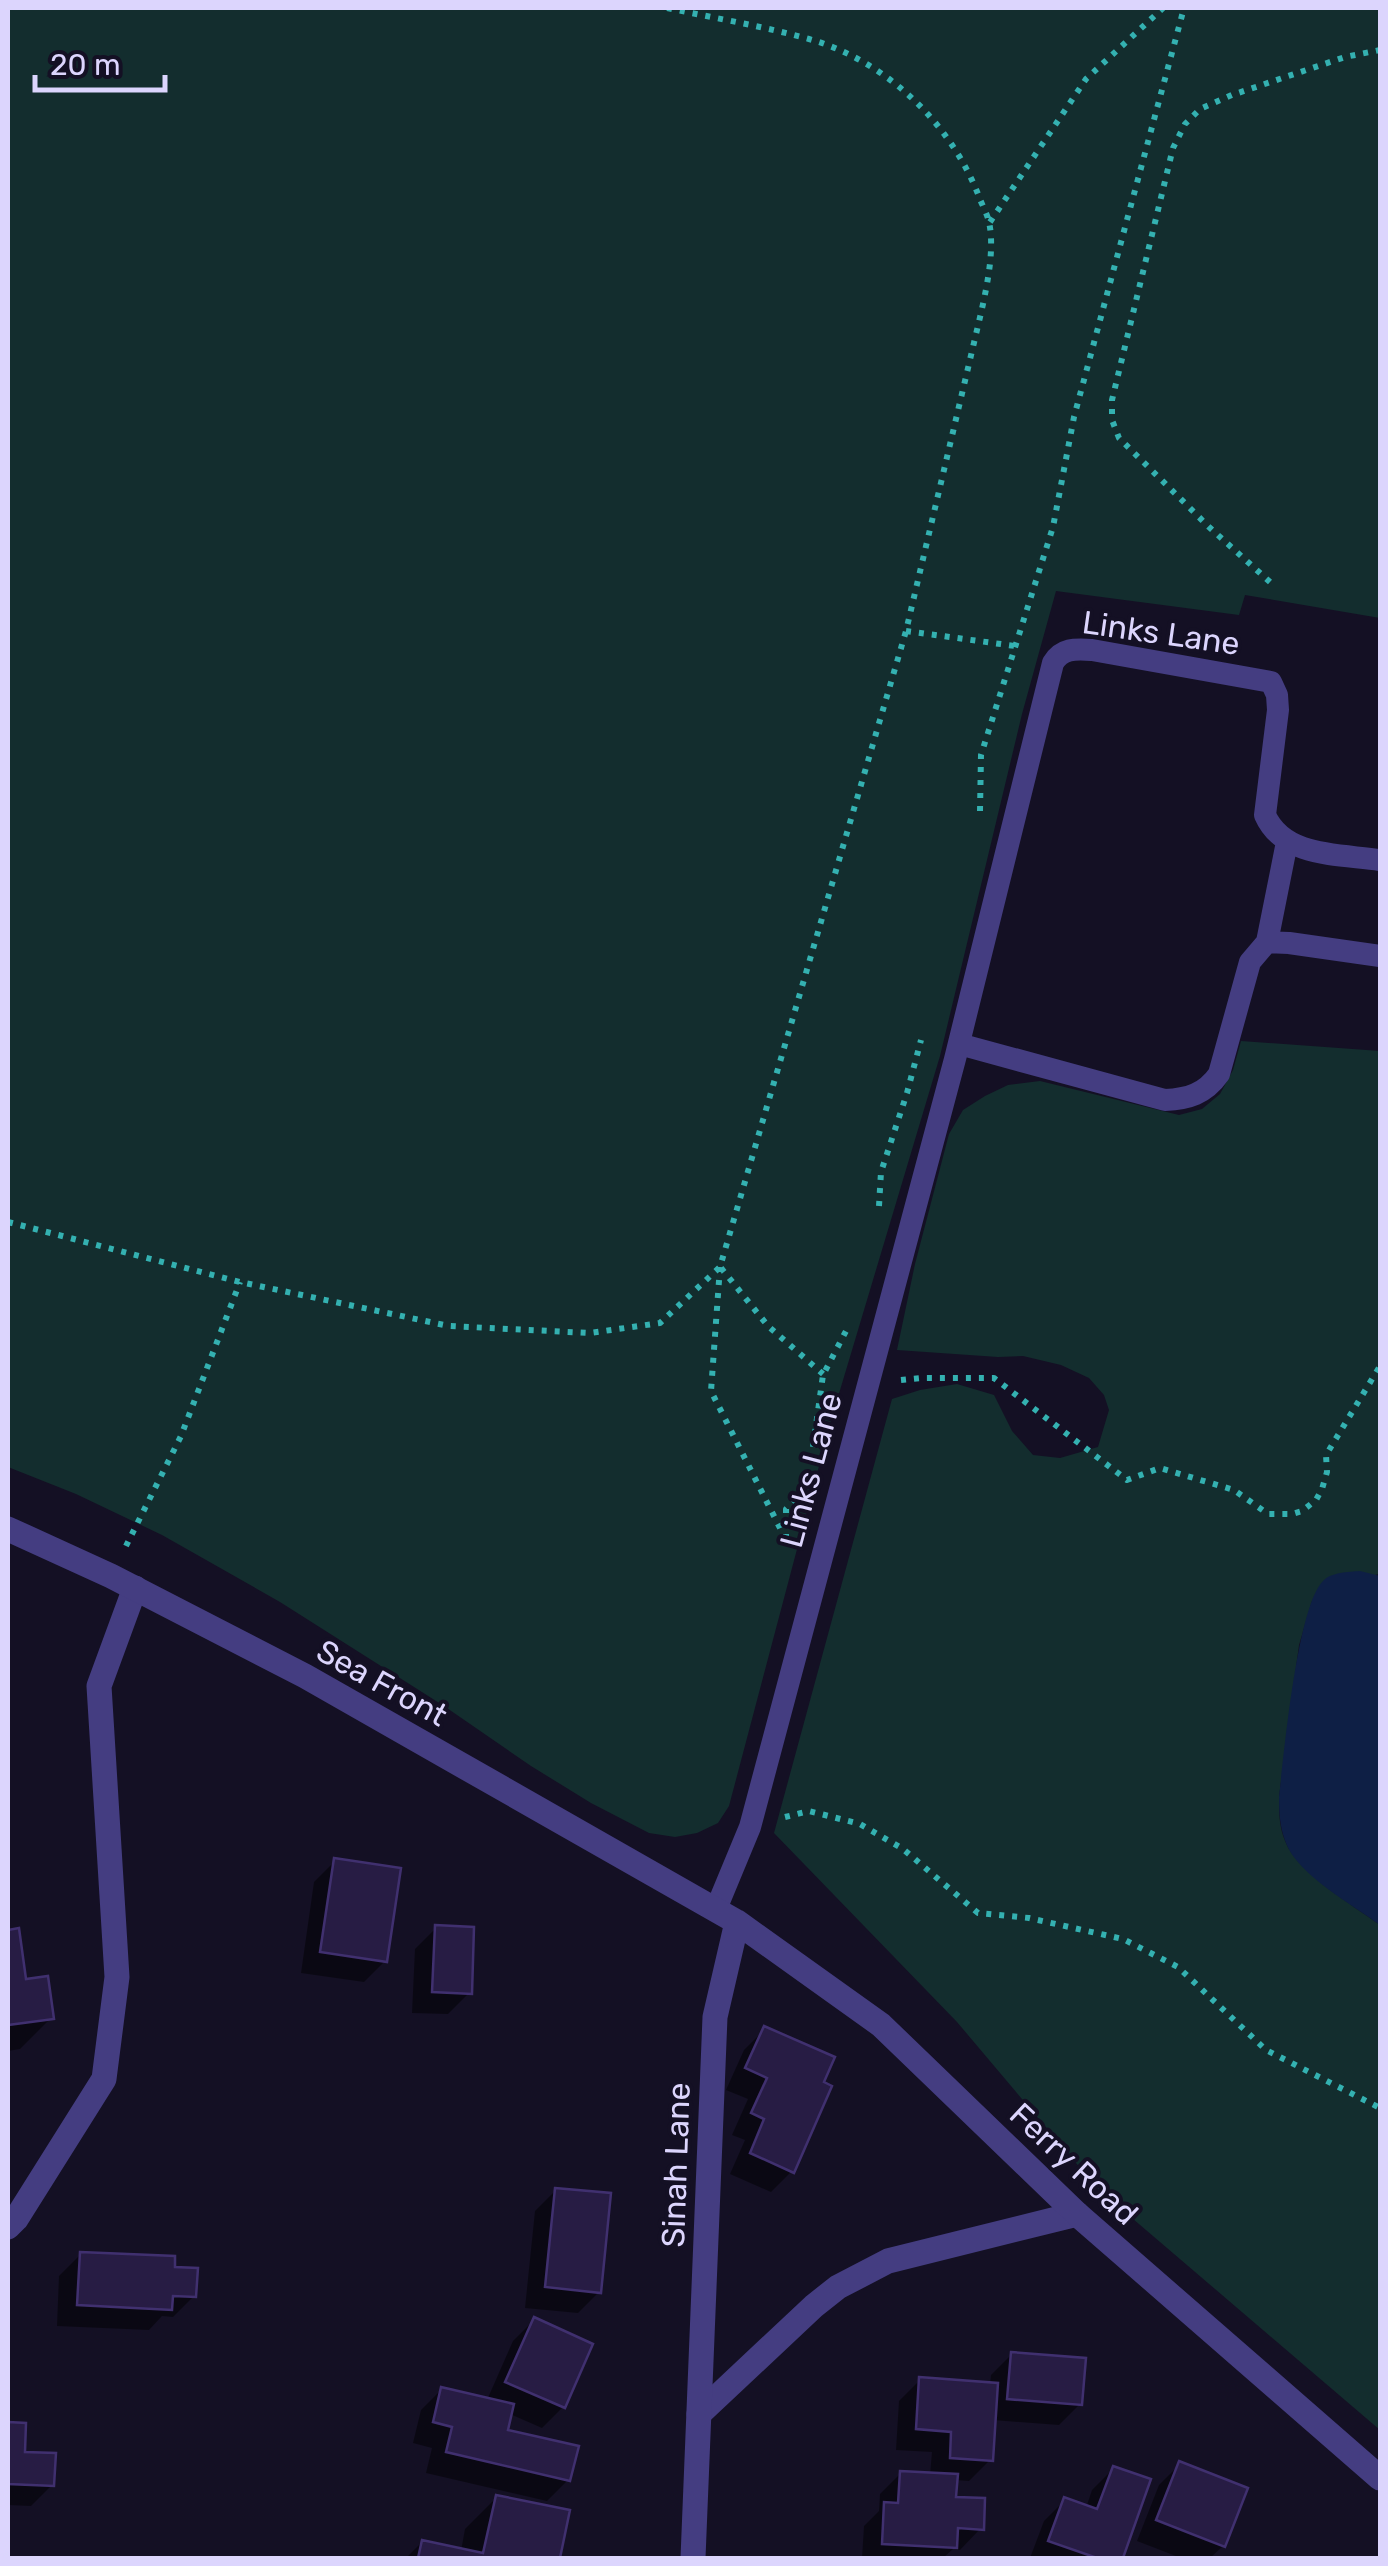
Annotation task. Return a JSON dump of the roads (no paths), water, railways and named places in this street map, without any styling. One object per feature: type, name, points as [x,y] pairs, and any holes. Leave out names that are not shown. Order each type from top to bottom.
[{"type":"street","name":"Sea Front","points":[[8,1529],[136,1588],[304,1676],[726,1915]]},
{"type":"street","points":[[8,2227],[104,2079],[117,1976],[99,1686],[136,1588]]},
{"type":"street","name":"Ferry Road","points":[[726,1915],[881,2026],[1077,2214],[1380,2478]]},
{"type":"street","name":"Sinah Lane","points":[[693,2558],[715,2018],[726,1915]]},
{"type":"street","points":[[699,2414],[814,2306],[861,2273],[888,2261],[1077,2214]]},
{"type":"lane","name":"Links Lane","points":[[726,1915],[959,1044],[1049,674],[1058,654],[1092,650],[1271,682],[1278,710],[1264,815],[1271,829],[1287,842]]},
{"type":"lane","points":[[959,1044],[1165,1100],[1195,1096],[1219,1074],[1250,962],[1267,942],[1287,842],[1305,850],[1380,860]]},
{"type":"lane","points":[[1267,942],[1380,956]]},
{"type":"water","points":[[1360,1571],[1380,1576],[1380,1925],[1327,1888],[1292,1855],[1279,1809],[1293,1683],[1314,1596],[1326,1578]]}]
